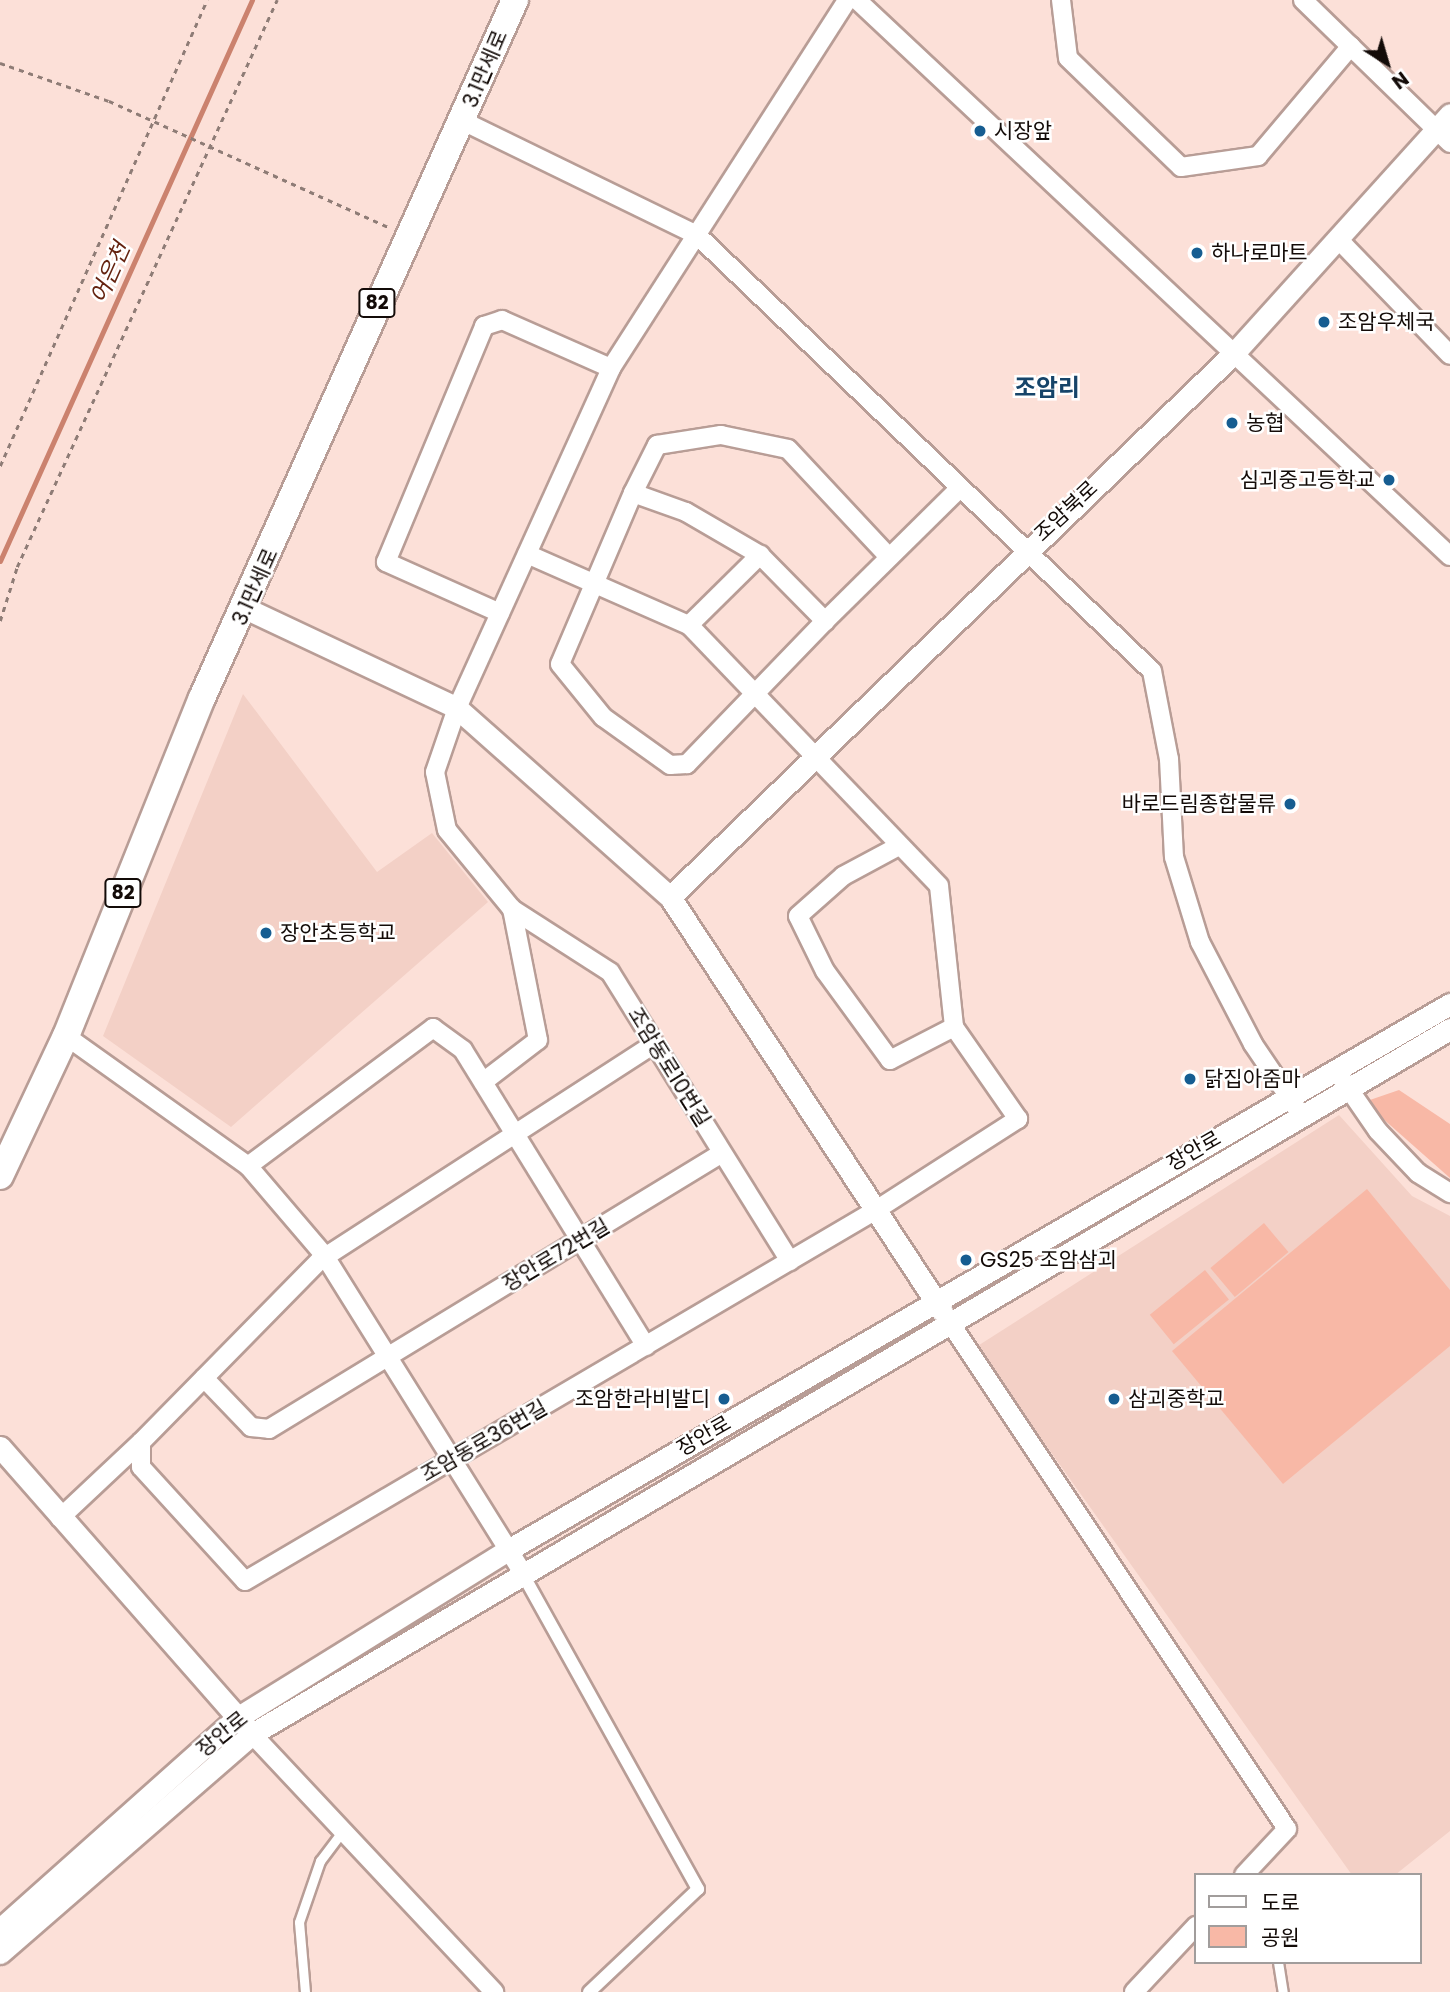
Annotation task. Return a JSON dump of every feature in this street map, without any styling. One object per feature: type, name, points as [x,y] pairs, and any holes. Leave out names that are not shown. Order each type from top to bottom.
[{"type":"main road","name":"3.1만세로","points":[[0,1176],[66,1037],[202,698],[247,609],[407,235],[463,121],[515,0]]},
{"type":"street","name":"조암동로10번길","points":[[790,1261],[610,972],[512,909],[447,831],[435,772],[457,708],[611,368],[847,0]]},
{"type":"street","points":[[857,0],[1236,351],[1450,556]]},
{"type":"street","points":[[1060,0],[1068,58],[1181,167],[1258,156],[1351,46]]},
{"type":"street","points":[[1303,0],[1446,129]]},
{"type":"street","points":[[463,121],[697,235],[957,491],[1152,671],[1169,759],[1174,857],[1200,942],[1295,1106]]},
{"type":"street","name":"조암북로","points":[[670,897],[1024,551],[1236,351],[1338,239],[1446,129]]},
{"type":"street","points":[[1338,239],[1450,355]]},
{"type":"street","points":[[500,613],[386,562],[484,326],[502,320],[611,368]]},
{"type":"street","points":[[889,557],[788,449],[721,435],[657,445],[633,493],[560,664],[603,717],[670,765],[687,764],[753,693],[957,491]]},
{"type":"street","points":[[633,493],[686,512],[760,555],[825,621]]},
{"type":"street","points":[[527,554],[595,586],[690,625],[897,847],[939,886],[954,1027],[890,1060],[825,971],[798,916],[842,876],[897,847]]},
{"type":"street","points":[[690,625],[760,555]]},
{"type":"street","points":[[247,609],[457,708],[670,897],[1287,1829],[1246,1873]]},
{"type":"street","name":"조암동로10번길","points":[[483,1082],[538,1040],[512,909]]},
{"type":"street","name":"장안로","points":[[0,1929],[244,1726],[508,1550],[935,1300],[1342,1079],[1450,1004]]},
{"type":"street","name":"조암동로36번길","points":[[141,1442],[141,1467],[245,1581],[876,1210],[1018,1119],[954,1027]]},
{"type":"street","points":[[248,1166],[433,1028],[463,1050],[646,1346]]},
{"type":"street","name":"장안로","points":[[1342,1079],[1450,1029]]},
{"type":"street","points":[[66,1037],[248,1166],[325,1256],[521,1570],[698,1888],[589,1992]]},
{"type":"street","points":[[60,1518],[141,1442],[325,1256],[654,1044]]},
{"type":"street","points":[[1342,1079],[1418,1173],[1450,1193]]},
{"type":"street","name":"장안로","points":[[0,1953],[244,1726],[521,1570],[949,1321],[1295,1106]]},
{"type":"street","name":"장안로72번길","points":[[204,1378],[251,1427],[269,1429],[722,1153]]},
{"type":"street","points":[[0,1447],[244,1726],[494,1992]]},
{"type":"street","points":[[1134,1992],[1194,1928]]},
{"type":"lane","points":[[305,1992],[299,1922],[320,1861],[343,1831]]},
{"type":"lane","points":[[1278,1964],[1283,1992]]},
{"type":"path","points":[[0,466],[207,0]]},
{"type":"path","points":[[0,621],[17,567],[276,0]]},
{"type":"path","points":[[0,63],[162,124],[407,235]]},
{"type":"shaded area","name":"장안초등학교","points":[[243,694],[377,872],[432,833],[488,902],[231,1127],[103,1036]]},
{"type":"shaded area","points":[[1339,1115],[1412,1196],[1450,1216],[1450,1831],[1398,1873],[1351,1873],[976,1347]]},
{"type":"green space","points":[[1399,1090],[1450,1124],[1450,1178],[1364,1102]]},
{"type":"green space","points":[[1367,1189],[1450,1290],[1450,1346],[1283,1484],[1172,1351]]},
{"type":"green space","points":[[1264,1223],[1288,1252],[1235,1297],[1210,1268]]},
{"type":"green space","points":[[1205,1270],[1229,1300],[1174,1344],[1150,1315]]},
{"type":"waterway","name":"어은천","points":[[0,561],[252,0]]},
{"type":"place","name":"시장앞","points":[[980,131]]},
{"type":"place","name":"하나로마트","points":[[1197,253]]},
{"type":"place","name":"조암우체국","points":[[1324,322]]},
{"type":"place","name":"농협","points":[[1232,423]]},
{"type":"place","name":"심괴중고등학교","points":[[1389,480]]},
{"type":"place","name":"바로드림종합물류","points":[[1290,804]]},
{"type":"place","name":"장안초등학교","points":[[266,933]]},
{"type":"place","name":"닭집아줌마","points":[[1190,1079]]},
{"type":"place","name":"GS25 조암삼괴","points":[[966,1260]]},
{"type":"place","name":"조암한라비발디","points":[[724,1399]]},
{"type":"place","name":"삼괴중학교","points":[[1114,1399]]},
{"type":"district","name":"조암리","points":[[1047,388]]}]
